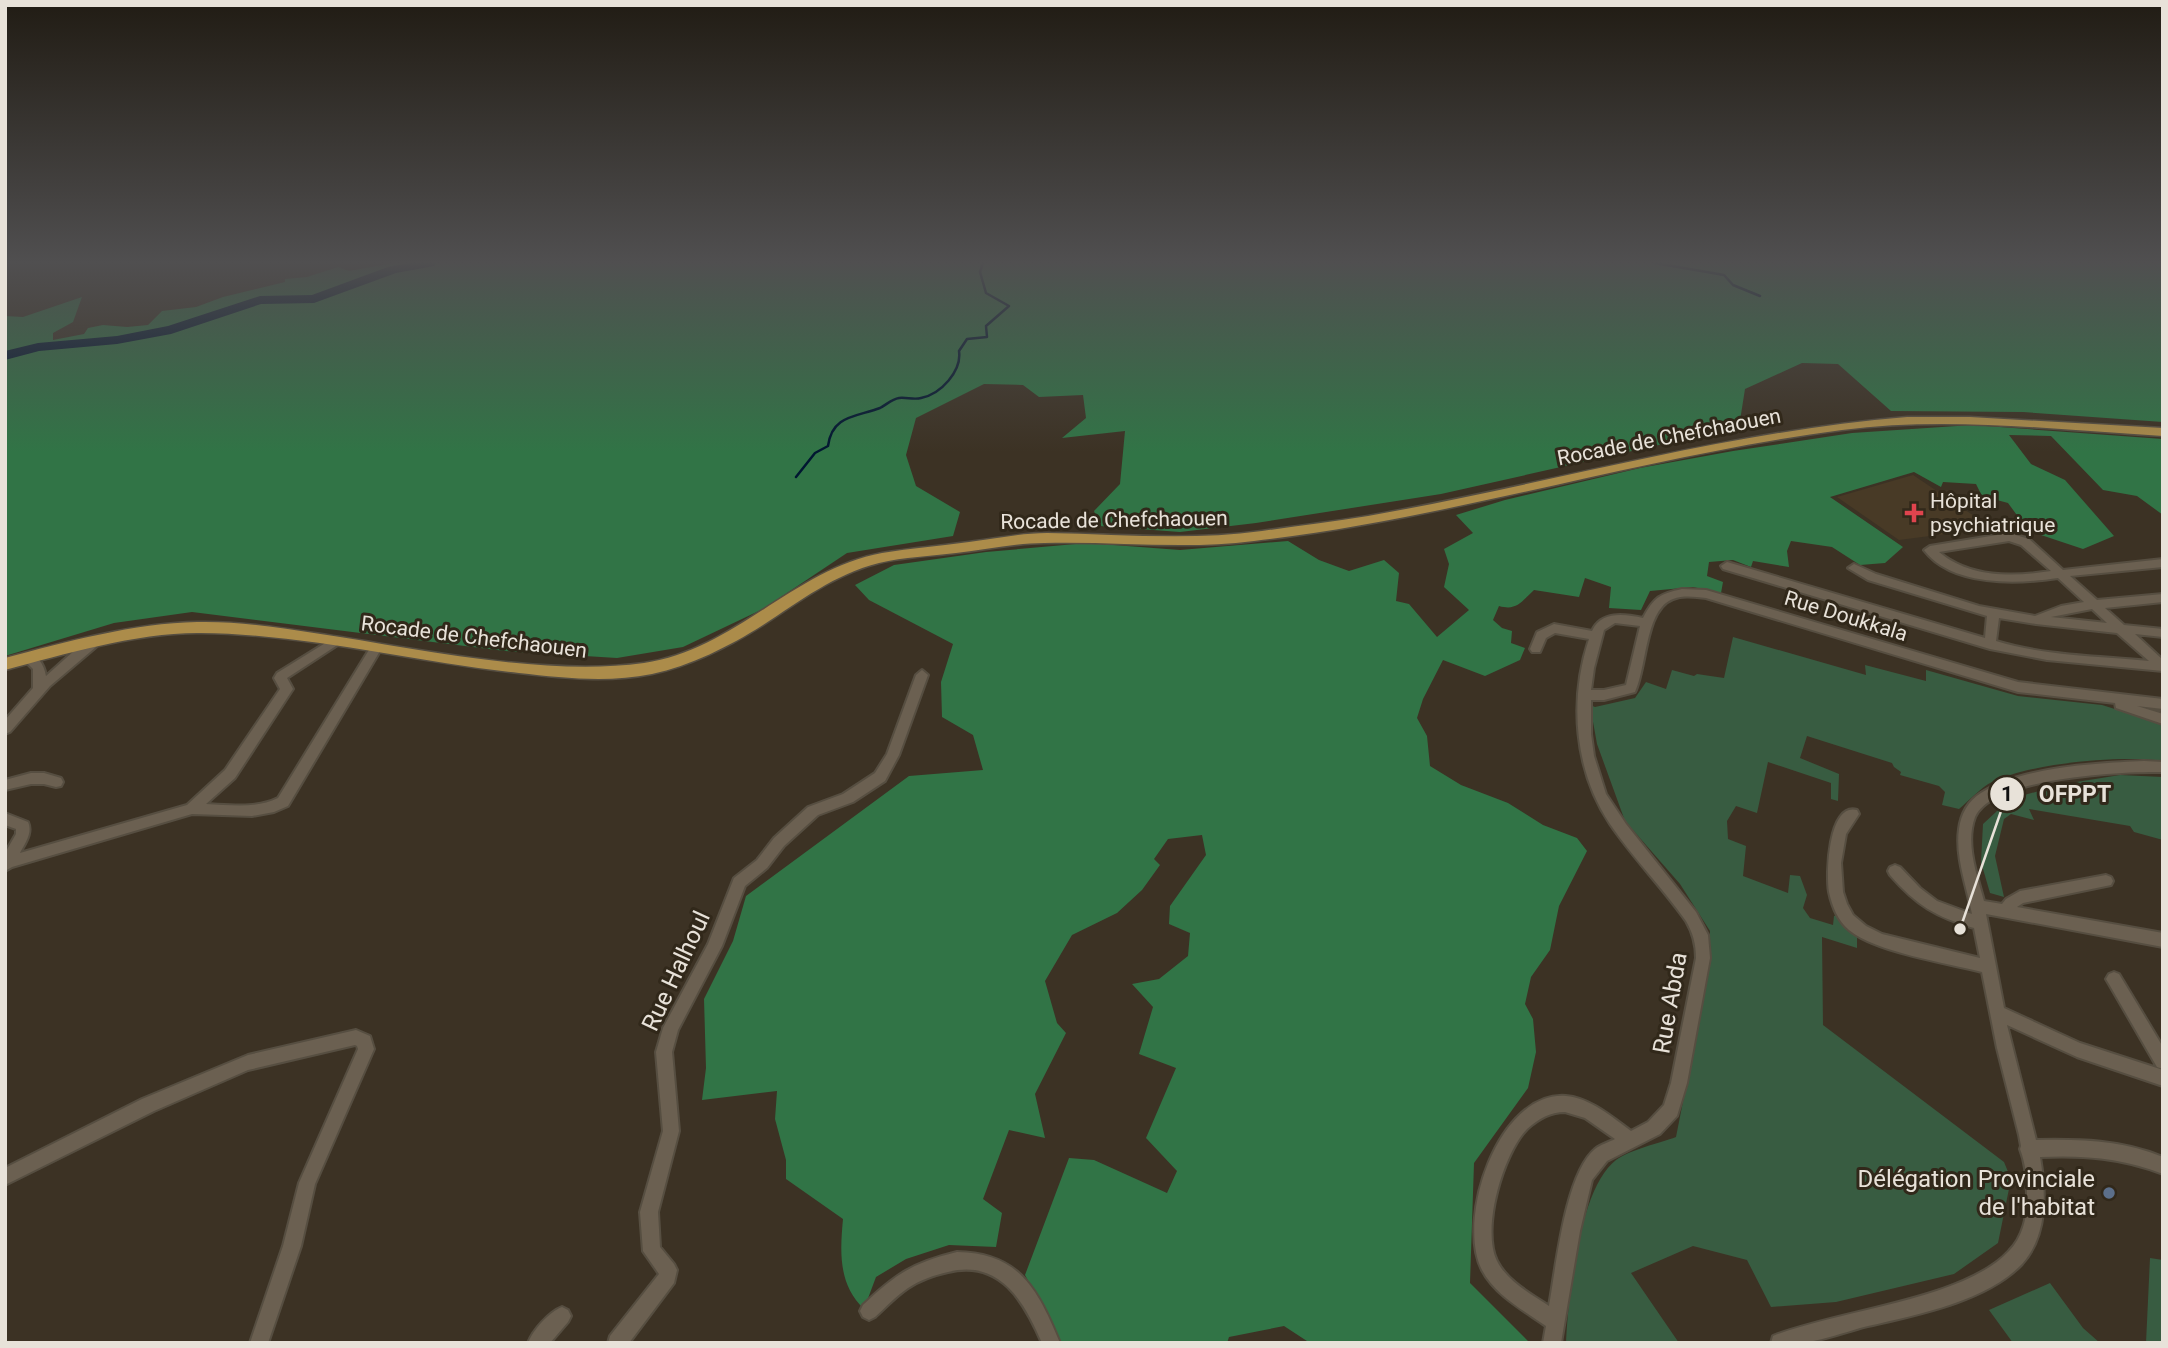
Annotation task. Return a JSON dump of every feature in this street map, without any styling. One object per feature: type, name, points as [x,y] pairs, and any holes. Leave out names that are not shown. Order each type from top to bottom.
[{"type":"main road","name":"Rocade de Chefchaouen","points":[[5,664],[150,632],[197,627],[271,632],[477,663],[572,673],[620,672],[652,668],[684,659],[750,626],[830,575],[879,558],[1040,538],[1193,542],[1264,535],[1369,520],[1700,449],[1845,426],[1907,421],[1970,421],[2163,432]]},
{"type":"street","points":[[2163,563],[2058,574],[2000,580],[1953,566],[1938,559],[1930,550],[2009,537],[2025,542],[2058,574],[2163,667]]},
{"type":"street","points":[[1727,566],[1990,645],[2039,655],[2163,667]]},
{"type":"street","points":[[1854,569],[1916,592],[1993,614],[2163,634]]},
{"type":"street","name":"Rue Doukkala","points":[[1585,695],[1604,695],[1631,689],[1654,605],[1661,597],[1680,592],[1706,594],[2011,685],[2044,692],[2163,704]]},
{"type":"street","points":[[2036,620],[2050,612],[2163,598]]},
{"type":"street","points":[[1990,645],[1993,614]]},
{"type":"street","points":[[1536,649],[1541,635],[1554,628],[1595,636],[1601,623],[1607,620],[1624,619],[1648,623]]},
{"type":"street","name":"Rue Abda","points":[[1552,1343],[1585,1176],[1601,1155],[1665,1119],[1676,1098],[1703,958],[1703,943],[1693,917],[1619,826],[1599,793],[1584,740],[1585,695],[1595,636]]},
{"type":"street","points":[[191,809],[230,774],[287,689],[279,678],[335,641]]},
{"type":"street","points":[[5,729],[39,687],[67,661],[92,644]]},
{"type":"street","points":[[6,865],[191,809],[274,809],[283,802],[376,648]]},
{"type":"street","points":[[27,657],[36,662],[40,669],[39,687]]},
{"type":"street","name":"Rue Halhoul","points":[[617,1343],[668,1277],[668,1270],[652,1251],[649,1212],[671,1131],[664,1052],[671,1028],[715,946],[738,882],[762,864],[779,842],[813,811],[848,798],[880,776],[893,755],[922,675]]},
{"type":"street","points":[[2101,698],[2163,719]]},
{"type":"street","points":[[1780,1343],[1925,1302],[1981,1283],[2012,1262],[2031,1233],[2035,1213],[2034,1170],[1997,1012],[1977,906],[1966,830],[1972,809],[1984,797],[2010,786],[2093,768],[2134,765],[2163,767]]},
{"type":"street","points":[[5,785],[33,778],[56,782]]},
{"type":"street","points":[[1853,814],[1843,822],[1838,835],[1835,877],[1837,897],[1849,921],[1866,934],[1880,940],[1989,967]]},
{"type":"street","points":[[5,819],[23,826],[23,834],[6,865]]},
{"type":"street","points":[[1895,870],[1926,904],[1980,923]]},
{"type":"street","points":[[2006,911],[2011,903],[2020,897],[2106,881]]},
{"type":"street","points":[[1977,906],[2163,940]]},
{"type":"street","points":[[2114,979],[2163,1062]]},
{"type":"street","points":[[1997,1012],[2089,1054],[2163,1077]]},
{"type":"street","points":[[5,1177],[148,1105],[237,1067],[318,1044],[356,1037],[364,1041],[366,1049],[307,1183],[292,1246],[258,1343]]},
{"type":"street","points":[[1556,1322],[1500,1279],[1485,1257],[1481,1235],[1497,1168],[1517,1128],[1541,1110],[1562,1104],[1592,1115],[1630,1140]]},
{"type":"street","points":[[2028,1149],[2109,1149],[2140,1156],[2163,1166]]},
{"type":"street","points":[[869,1311],[905,1279],[950,1262],[983,1261],[1007,1273],[1025,1292],[1040,1314],[1051,1343]]},
{"type":"street","points":[[537,1343],[562,1316]]},
{"type":"shaded area","name":"Hôpital psychiatrique","points":[[1913,475],[1992,528],[1899,540],[1837,497]]},
{"type":"green space","points":[[5,326],[66,326],[53,333],[53,340],[84,334],[88,328],[98,326],[2163,326],[2163,422],[2023,412],[1891,411],[1838,364],[1802,363],[1745,389],[1739,427],[1441,494],[1180,532],[1100,526],[1094,511],[1120,484],[1125,431],[1062,438],[1086,418],[1083,395],[1039,397],[1023,385],[984,384],[916,418],[906,455],[916,486],[960,512],[953,536],[847,553],[763,609],[683,647],[617,658],[505,651],[192,612],[114,623],[5,656]]},
{"type":"green space","points":[[1972,425],[2163,439],[2163,515],[2137,496],[2103,490],[2051,436],[2009,435],[2031,464],[2065,480],[2114,536],[2083,549],[2041,535],[2019,518],[2008,503],[1982,496],[1976,484],[1943,482],[1941,487],[1914,472],[1830,497],[1903,547],[1885,563],[1860,565],[1832,547],[1791,541],[1787,551],[1789,567],[1753,561],[1751,567],[1733,560],[1709,562],[1707,576],[1723,582],[1721,593],[1693,587],[1650,591],[1641,610],[1609,608],[1611,587],[1585,578],[1579,597],[1534,590],[1515,606],[1499,606],[1493,620],[1502,628],[1512,631],[1511,643],[1525,648],[1520,660],[1485,676],[1443,660],[1423,699],[1417,718],[1427,736],[1430,766],[1461,785],[1508,803],[1543,825],[1577,838],[1587,851],[1559,906],[1550,950],[1531,977],[1525,1004],[1533,1019],[1536,1052],[1528,1088],[1474,1163],[1470,1283],[1530,1343],[1310,1343],[1284,1326],[1229,1337],[1227,1343],[1061,1343],[1025,1275],[1069,1158],[1094,1160],[1167,1193],[1177,1171],[1146,1138],[1176,1068],[1139,1054],[1153,1007],[1132,984],[1159,979],[1188,956],[1190,933],[1169,924],[1170,906],[1206,855],[1202,835],[1168,839],[1154,859],[1160,865],[1142,890],[1117,913],[1072,935],[1045,981],[1057,1023],[1066,1033],[1035,1094],[1045,1138],[1009,1130],[983,1199],[1002,1213],[996,1247],[949,1245],[906,1259],[876,1277],[864,1309],[849,1289],[845,1278],[841,1255],[843,1219],[786,1179],[786,1160],[775,1119],[777,1091],[702,1100],[706,1068],[704,999],[733,941],[746,896],[909,776],[983,770],[973,735],[942,717],[941,682],[953,644],[869,600],[855,585],[894,565],[986,552],[1087,543],[1180,550],[1288,541],[1319,560],[1349,571],[1384,560],[1399,573],[1396,601],[1409,604],[1437,637],[1469,610],[1444,587],[1449,564],[1444,549],[1473,533],[1456,515],[1505,500],[1640,468],[1733,451],[1852,433]]},
{"type":"green space","points":[[1733,637],[1866,675],[1865,665],[1926,681],[1926,670],[2018,696],[2102,705],[2163,724],[2163,761],[2100,760],[2029,770],[1988,784],[1959,809],[1942,805],[1945,792],[1939,786],[1900,775],[1901,772],[1892,763],[1807,736],[1800,758],[1839,774],[1838,801],[1831,799],[1831,783],[1768,762],[1757,813],[1736,806],[1727,821],[1728,839],[1746,846],[1743,876],[1788,893],[1790,875],[1800,876],[1807,895],[1803,908],[1810,918],[1833,925],[1834,916],[1837,915],[1857,932],[1857,948],[1822,937],[1823,1025],[2004,1162],[2011,1179],[1998,1243],[1954,1274],[1836,1302],[1771,1307],[1747,1260],[1693,1246],[1631,1273],[1679,1343],[1566,1343],[1569,1299],[1578,1245],[1584,1218],[1603,1174],[1622,1156],[1676,1137],[1705,990],[1710,931],[1680,884],[1625,821],[1597,744],[1590,705],[1595,707],[1635,698],[1646,682],[1666,689],[1672,670],[1694,676],[1697,674],[1724,678]]},
{"type":"green space","points":[[2120,775],[2163,777],[2163,840],[2134,832],[2130,826],[2029,809],[2034,820],[2011,814],[2004,819],[1995,856],[2004,897],[1990,893],[1981,862],[1983,824],[2010,799],[2064,784]]},
{"type":"green space","points":[[2150,1258],[2163,1260],[2163,1343],[2146,1343]]},
{"type":"green space","points":[[2050,1283],[2083,1328],[2100,1343],[2013,1343],[1989,1310]]},
{"type":"waterway","points":[[5,356],[38,347],[117,340],[183,326]]},
{"type":"waterway","points":[[796,477],[815,453],[828,446],[834,428],[846,419],[880,408],[896,399],[928,396],[943,387],[954,374],[959,351],[967,339],[987,337],[986,326]]},
{"type":"place","name":"Hôpital psychiatrique","points":[[1914,513]]},
{"type":"place","name":"OFPPT","points":[[1960,929]]},
{"type":"place","name":"Délégation Provinciale de l'habitat","points":[[2109,1193]]}]
